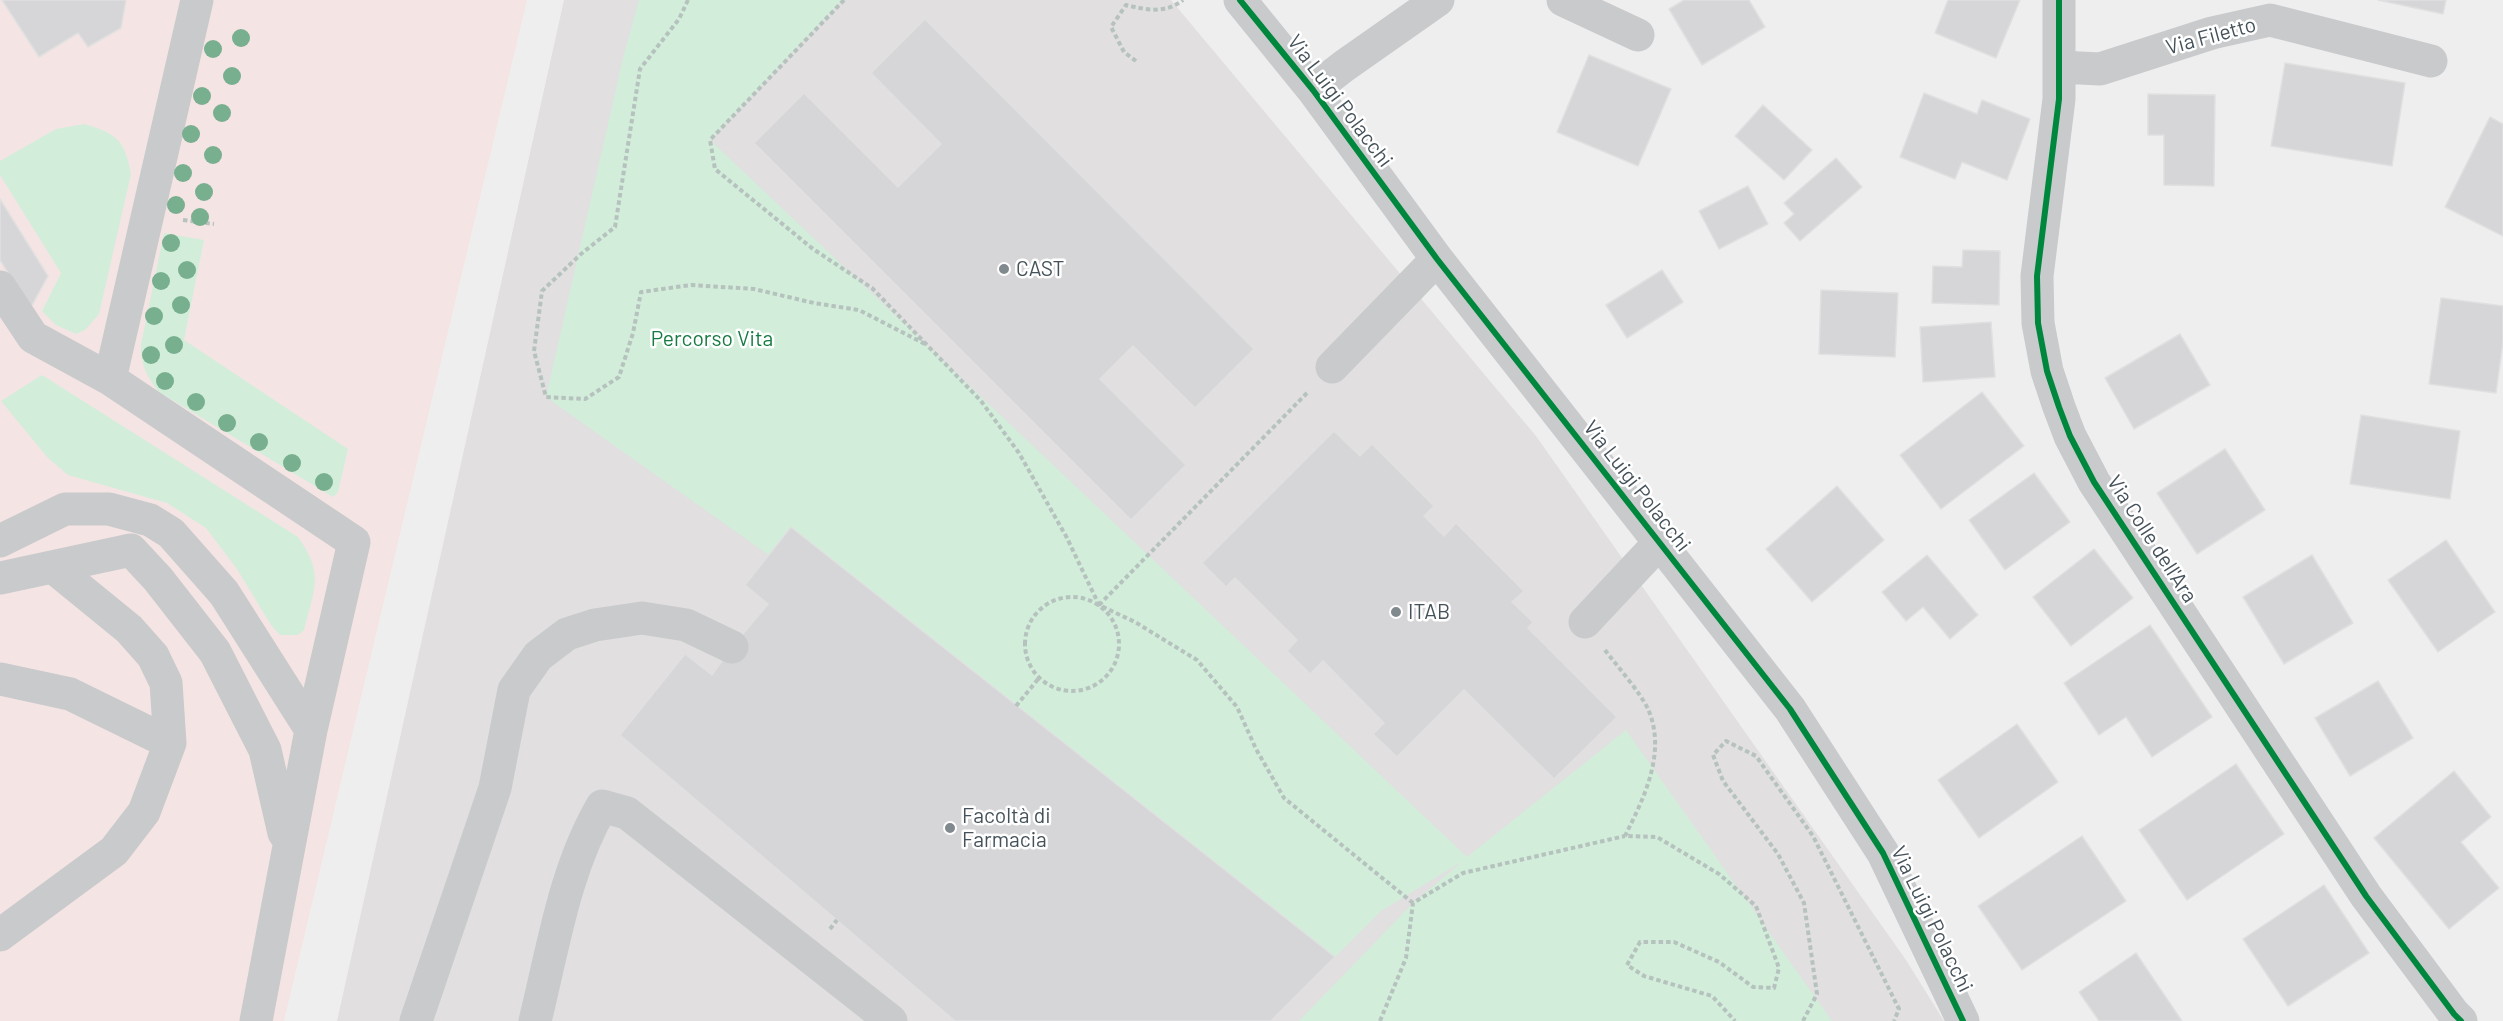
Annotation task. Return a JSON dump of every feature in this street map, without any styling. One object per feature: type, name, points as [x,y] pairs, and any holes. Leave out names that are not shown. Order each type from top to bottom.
[{"type":"street","points":[[110,379],[197,0]]},
{"type":"street","name":"Via Luigi Polacchi","points":[[1240,0],[1313,90],[1437,259],[1790,709],[1883,853],[1963,1021]]},
{"type":"street","points":[[1313,90],[1438,0]]},
{"type":"street","points":[[1563,0],[1638,35]]},
{"type":"street","name":"Via Colle dell'Ara","points":[[2059,0],[2060,67],[2037,276],[2038,323],[2047,371],[2070,436],[2094,482],[2366,896],[2452,1019]]},
{"type":"street","name":"Via Filetto","points":[[2060,67],[2100,69],[2212,33],[2270,20],[2431,61]]},
{"type":"street","points":[[1332,367],[1437,259]]},
{"type":"street","points":[[0,287],[33,337],[110,379],[354,542],[310,730],[291,841],[255,1021]]},
{"type":"street","points":[[0,541],[65,509],[109,509],[150,520],[171,533],[224,593],[310,730]]},
{"type":"street","points":[[1585,622],[1660,542]]},
{"type":"street","points":[[0,578],[131,550],[158,579],[215,652],[265,750],[284,833],[291,841]]},
{"type":"street","points":[[0,935],[114,851],[144,812],[170,744],[166,683],[153,656],[129,629],[53,567]]},
{"type":"street","points":[[416,1021],[495,788],[514,690],[538,656],[567,634],[595,625],[642,618],[686,625],[732,647]]},
{"type":"street","points":[[0,679],[70,694],[170,744]]},
{"type":"street","points":[[535,1021],[573,868],[585,835],[602,806],[627,813],[891,1021]]},
{"type":"path","points":[[688,0],[680,19],[640,69],[615,227],[581,254],[542,291],[534,351],[546,397],[585,399],[619,377],[633,333],[641,292],[691,285],[753,289],[814,303],[859,310],[928,345]]},
{"type":"path","points":[[844,0],[710,140],[716,169],[813,249],[872,288],[981,401],[1019,453],[1100,605],[1111,616],[1118,629],[1120,645],[1111,670],[1090,688],[1076,691],[1061,690],[1038,678],[1030,667],[1024,643],[1030,621],[1051,601],[1077,597],[1100,605],[1135,622],[1197,660],[1237,707],[1256,749],[1284,798],[1413,903]]},
{"type":"path","points":[[1136,61],[1124,52],[1111,27],[1126,5],[1146,9],[1172,9],[1183,0]]},
{"type":"path","points":[[1100,605],[1332,367]]},
{"type":"path","points":[[1585,622],[1648,709],[1656,740],[1653,770],[1625,836]]},
{"type":"path","points":[[1016,706],[1038,678]]},
{"type":"path","points":[[1803,1021],[1817,994],[1804,903],[1778,854],[1723,781],[1713,755],[1726,741],[1756,756],[1813,836],[1899,1009],[1894,1021]]},
{"type":"path","points":[[1413,903],[1463,873],[1625,836],[1657,837],[1719,874],[1756,906],[1779,968],[1774,988],[1753,987],[1719,962],[1674,942],[1640,942],[1627,965],[1644,976],[1712,996],[1735,1021]]},
{"type":"path","points":[[1380,1021],[1406,958],[1413,903]]},
{"type":"shaded area","points":[[0,0],[527,0],[284,1021],[0,1021]]},
{"type":"shaded area","points":[[564,0],[1171,0],[1536,436],[1906,960],[1944,1021],[337,1021]]},
{"type":"green space","name":"Percorso Vita","points":[[639,0],[842,0],[710,140],[1467,857],[1626,730],[1832,1021],[1299,1021],[1413,903],[1463,861],[1381,911],[1335,957],[546,397],[623,58]]},
{"type":"green space","points":[[84,124],[104,131],[118,140],[126,154],[131,174],[99,314],[85,330],[76,334],[56,325],[42,311],[61,273],[0,175],[0,161],[56,129]]},
{"type":"green space","points":[[164,233],[204,240],[184,340],[348,449],[338,492],[333,497],[159,392],[151,381],[143,364],[141,344]]},
{"type":"green space","points":[[42,375],[298,537],[312,562],[315,582],[304,630],[298,635],[280,635],[271,625],[237,569],[206,528],[167,503],[68,475],[48,458],[1,401]]},
{"type":"building","points":[[2,0],[126,0],[121,28],[88,47],[78,33],[39,57]]},
{"type":"building","points":[[1684,0],[1749,0],[1765,27],[1702,65],[1669,9]]},
{"type":"building","points":[[1948,0],[2020,0],[1996,58],[1935,33]]},
{"type":"building","points":[[2378,0],[2446,0],[2443,14]]},
{"type":"building","points":[[925,19],[1254,349],[1195,408],[1133,346],[1100,379],[1186,465],[1131,520],[754,143],[804,93],[898,187],[941,144],[871,73]]},
{"type":"building","points":[[1589,55],[1671,89],[1638,166],[1557,132]]},
{"type":"building","points":[[2285,63],[2405,83],[2392,166],[2271,146]]},
{"type":"building","points":[[1924,93],[1977,114],[1982,100],[2030,119],[2007,180],[1962,162],[1955,179],[1900,157]]},
{"type":"building","points":[[2148,94],[2215,95],[2214,186],[2164,185],[2164,135],[2148,135]]},
{"type":"building","points":[[1763,105],[1812,150],[1784,180],[1735,136]]},
{"type":"building","points":[[2490,117],[2503,124],[2503,236],[2445,207]]},
{"type":"building","points":[[1836,158],[1862,187],[1800,241],[1784,223],[1794,214],[1784,203]]},
{"type":"building","points":[[1748,186],[1768,224],[1719,249],[1699,211]]},
{"type":"building","points":[[0,199],[48,276],[30,309],[0,260]]},
{"type":"building","points":[[1963,250],[2000,251],[1999,305],[1932,303],[1933,266],[1962,267]]},
{"type":"building","points":[[1662,270],[1683,302],[1627,338],[1606,305]]},
{"type":"building","points":[[1821,290],[1898,293],[1895,357],[1819,354]]},
{"type":"building","points":[[2441,298],[2503,306],[2503,342],[2496,393],[2429,384]]},
{"type":"building","points":[[1991,322],[1995,377],[1923,382],[1920,327]]},
{"type":"building","points":[[2180,334],[2210,385],[2134,429],[2105,378]]},
{"type":"building","points":[[1982,392],[2024,446],[1941,509],[1900,455]]},
{"type":"building","points":[[2361,415],[2460,431],[2450,499],[2350,484]]},
{"type":"building","name":"ITAB","points":[[1334,431],[1360,456],[1372,444],[1434,506],[1424,516],[1444,536],[1456,523],[1524,591],[1512,602],[1533,622],[1528,628],[1617,717],[1554,779],[1464,690],[1397,757],[1373,734],[1384,723],[1323,661],[1310,674],[1287,651],[1297,640],[1235,578],[1226,587],[1202,563]]},
{"type":"building","points":[[2225,449],[2265,510],[2197,554],[2157,493]]},
{"type":"building","points":[[2034,473],[2070,522],[2005,570],[1969,520]]},
{"type":"building","points":[[1837,486],[1884,540],[1812,602],[1766,549]]},
{"type":"building","name":"Facoltà di Farmacia","points":[[791,527],[1335,957],[1271,1021],[955,1021],[620,735],[685,654],[712,675],[768,604],[745,585]]},
{"type":"building","points":[[2446,540],[2495,612],[2438,652],[2388,580]]},
{"type":"building","points":[[2094,549],[2133,598],[2071,646],[2033,597]]},
{"type":"building","points":[[1927,555],[1978,615],[1950,639],[1923,607],[1906,621],[1882,592]]},
{"type":"building","points":[[2312,555],[2353,623],[2284,664],[2243,597]]},
{"type":"building","points":[[2150,625],[2212,717],[2152,757],[2126,717],[2099,735],[2064,683]]},
{"type":"building","points":[[2378,681],[2413,738],[2350,776],[2315,718]]},
{"type":"building","points":[[2017,724],[2058,782],[1979,838],[1938,780]]},
{"type":"building","points":[[2236,764],[2284,834],[2187,900],[2139,830]]},
{"type":"building","points":[[2454,771],[2491,817],[2461,842],[2499,888],[2449,929],[2374,838]]},
{"type":"building","points":[[2082,836],[2126,901],[2022,970],[1978,906]]},
{"type":"building","points":[[2324,885],[2369,953],[2288,1006],[2243,939]]},
{"type":"building","points":[[2136,953],[2182,1021],[2099,1021],[2079,992]]},
{"type":"cycle path","points":[[1240,0],[1313,90],[1437,259],[1790,709],[1883,853],[1963,1021]]},
{"type":"cycle path","points":[[2059,0],[2059,99],[2037,276],[2038,323],[2047,371],[2070,436],[2094,482],[2366,896],[2461,1021]]},
{"type":"place","name":"CAST","points":[[1004,269]]},
{"type":"place","name":"ITAB","points":[[1396,612]]},
{"type":"place","name":"Facoltà di Farmacia","points":[[950,828]]}]
